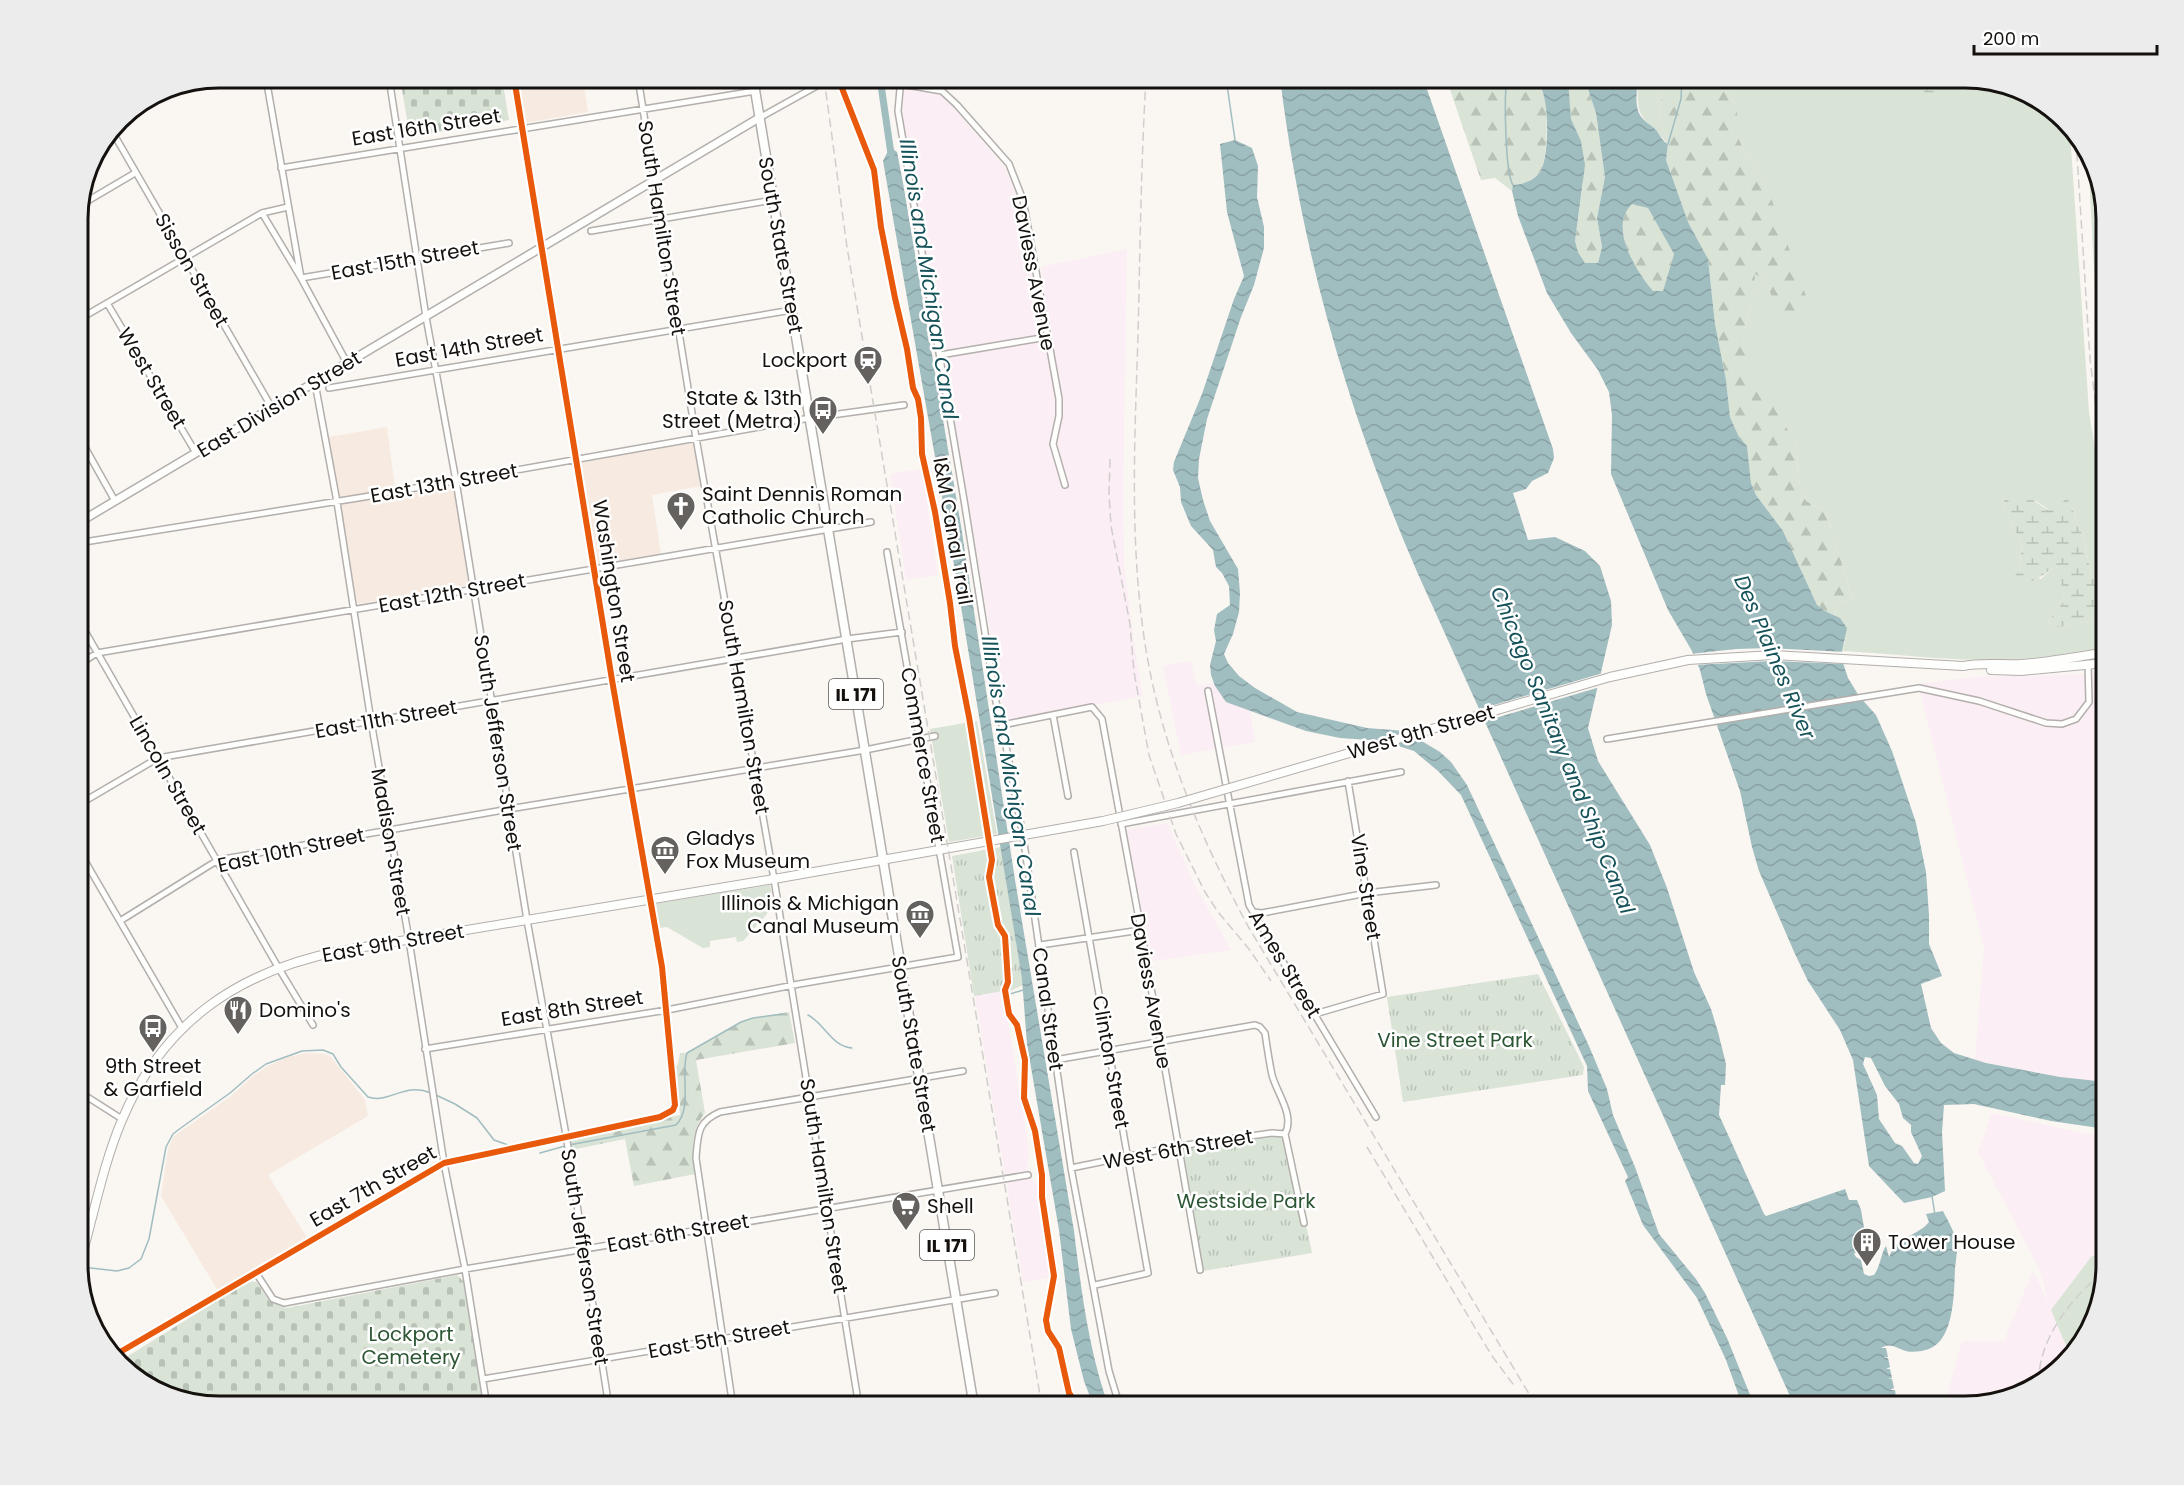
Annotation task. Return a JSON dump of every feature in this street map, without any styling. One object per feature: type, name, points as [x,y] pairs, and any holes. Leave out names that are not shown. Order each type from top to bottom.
[{"type":"main road","name":"South State Street","points":[[755,91],[972,1396]]},
{"type":"main road","name":"West 9th Street","points":[[884,860],[1103,821],[1178,802],[1610,677],[1688,660],[1773,655],[1963,666],[2020,664],[2096,654]]},
{"type":"main road","name":"West 9th Street","points":[[1963,666],[1971,669],[2021,671],[2096,665]]},
{"type":"main road","name":"East 9th Street","points":[[89,1232],[107,1162],[122,1119],[147,1071],[182,1029],[211,1004],[238,986],[278,967],[314,956],[884,860]]},
{"type":"street","points":[[268,89],[301,278]]},
{"type":"street","name":"South Jefferson Street","points":[[391,89],[426,317],[456,481],[527,920],[566,1136],[607,1396]]},
{"type":"street","name":"Washington Street","points":[[516,89],[557,349],[650,899],[667,1010],[676,1098],[673,1110]]},
{"type":"street","name":"South Hamilton Street","points":[[640,89],[696,438],[774,879],[857,1396]]},
{"type":"street","points":[[759,118],[812,89]]},
{"type":"street","name":"Canal Street","points":[[900,89],[898,111],[996,702],[1023,836],[1071,1168],[1095,1285],[1109,1371],[1117,1396]]},
{"type":"street","name":"Daviess Avenue","points":[[932,89],[942,91],[957,105],[1009,164],[1023,200],[1059,399],[1059,416],[1053,444],[1065,485]]},
{"type":"street","name":"East 16th Street","points":[[281,168],[755,91]]},
{"type":"street","name":"East Division Street","points":[[89,516],[759,118]]},
{"type":"street","name":"Sisson Street","points":[[116,140],[273,408]]},
{"type":"street","points":[[90,199],[135,173]]},
{"type":"street","points":[[591,231],[773,200]]},
{"type":"street","points":[[89,314],[262,213],[288,207]]},
{"type":"street","points":[[262,213],[301,278],[347,363]]},
{"type":"street","name":"East 15th Street","points":[[301,278],[508,243]]},
{"type":"street","name":"West Street","points":[[107,303],[196,453]]},
{"type":"street","name":"East 14th Street","points":[[329,388],[792,310]]},
{"type":"street","points":[[940,355],[1047,337]]},
{"type":"street","name":"Madison Street","points":[[315,383],[337,502],[388,830],[409,940],[444,1162],[465,1269],[485,1396]]},
{"type":"street","name":"East 13th Street","points":[[89,541],[337,502],[810,418],[904,405]]},
{"type":"street","points":[[89,455],[115,501]]},
{"type":"street","name":"East 12th Street","points":[[89,658],[97,653],[871,522]]},
{"type":"street","name":"Commerce Street","points":[[887,552],[958,957]]},
{"type":"street","name":"East 11th Street","points":[[89,799],[158,758],[847,639],[902,632]]},
{"type":"street","name":"Lincoln Street","points":[[89,639],[313,1025]]},
{"type":"street","points":[[1607,739],[1919,688],[1978,701],[2046,723],[2062,724],[2076,719],[2089,702],[2088,655]]},
{"type":"street","name":"Ames Street","points":[[1208,691],[1249,905],[1376,1117]]},
{"type":"street","name":"Daviess Avenue","points":[[1053,715],[1092,707],[1102,719],[1200,1270]]},
{"type":"street","points":[[1002,724],[1053,715],[1068,796]]},
{"type":"street","name":"East 10th Street","points":[[120,921],[218,860],[865,750],[935,736]]},
{"type":"street","name":"West 9th Street","points":[[1121,824],[1401,772]]},
{"type":"street","name":"Vine Street","points":[[1315,1014],[1383,994],[1348,781]]},
{"type":"street","name":"Clinton Street","points":[[1074,852],[1148,1273],[1095,1285]]},
{"type":"street","points":[[89,868],[182,1029]]},
{"type":"street","points":[[1253,912],[1262,913],[1367,893],[1437,885]]},
{"type":"street","points":[[1040,945],[1141,930]]},
{"type":"street","name":"East 8th Street","points":[[425,1048],[667,1010],[791,985],[958,957]]},
{"type":"street","points":[[1055,1060],[1254,1026],[1260,1027],[1265,1033],[1273,1078],[1287,1112],[1289,1126],[1286,1134],[1304,1223]]},
{"type":"street","points":[[731,1396],[696,1158],[700,1127],[709,1117],[720,1112],[921,1080],[963,1071]]},
{"type":"street","points":[[89,1098],[122,1119]]},
{"type":"street","name":"East 7th Street","points":[[121,1351],[444,1162],[660,1117],[673,1110]]},
{"type":"street","name":"West 6th Street","points":[[1071,1168],[1179,1146],[1272,1133],[1286,1134]]},
{"type":"street","points":[[939,1189],[1028,1175]]},
{"type":"street","name":"East 6th Street","points":[[256,1273],[273,1299],[284,1303],[465,1269],[939,1189]]},
{"type":"street","name":"East 5th Street","points":[[483,1379],[995,1293]]},
{"type":"shaded area","points":[[519,89],[585,89],[588,112],[525,123]]},
{"type":"shaded area","points":[[902,89],[940,94],[1004,167],[1021,201],[1043,334],[943,350],[904,127]]},
{"type":"shaded area","points":[[1127,249],[1124,565],[1143,696],[1005,721],[944,358],[1051,340],[1041,267]]},
{"type":"shaded area","points":[[387,427],[396,495],[454,485],[469,586],[357,604],[328,437]]},
{"type":"shaded area","points":[[695,442],[702,486],[652,495],[661,554],[598,565],[580,462]]},
{"type":"shaded area","points":[[922,469],[938,575],[906,580],[890,474]]},
{"type":"shaded area","points":[[1191,661],[1197,686],[1226,681],[1248,699],[1255,742],[1181,755],[1163,666]]},
{"type":"shaded area","points":[[2096,674],[2096,1081],[2060,1077],[1975,1060],[1984,947],[1918,684],[1974,677]]},
{"type":"shaded area","points":[[1167,823],[1195,885],[1231,950],[1145,962],[1120,831]]},
{"type":"shaded area","points":[[1003,991],[1028,1144],[1026,1173],[1037,1184],[1055,1277],[1023,1282],[975,996]]},
{"type":"shaded area","points":[[308,1053],[325,1054],[331,1057],[365,1100],[368,1116],[268,1175],[308,1239],[218,1291],[161,1196],[168,1149],[174,1136],[231,1096],[266,1067],[290,1056]]},
{"type":"shaded area","points":[[1992,1113],[2096,1136],[2096,1254],[2091,1257],[2063,1339],[2067,1347],[2051,1364],[2023,1383],[2007,1390],[1982,1395],[1947,1396],[1962,1341],[2004,1341],[2033,1271],[2049,1304],[2040,1270],[1978,1152]]},
{"type":"green space","points":[[1450,88],[1540,88],[1545,101],[1546,115],[1545,157],[1541,170],[1533,179],[1513,185],[1512,191],[1495,178],[1481,180]]},
{"type":"green space","points":[[1568,88],[1588,88],[1596,113],[1605,177],[1597,218],[1602,247],[1598,263],[1585,263],[1578,252],[1575,241],[1583,183],[1581,141],[1571,119]]},
{"type":"green space","points":[[1638,88],[1662,88],[1660,118],[1668,144],[1646,122],[1638,103]]},
{"type":"green space","points":[[1662,88],[1725,88],[1737,108],[1737,135],[1746,155],[1765,181],[1807,299],[1804,318],[1789,330],[1780,323],[1766,279],[1755,274],[1753,298],[1743,336],[1750,367],[1798,447],[1797,476],[1806,501],[1826,512],[1852,597],[1838,605],[1834,615],[1817,605],[1783,531],[1756,495],[1751,483],[1747,447],[1739,437],[1730,417],[1726,380],[1715,324],[1708,259],[1688,222],[1666,160],[1668,144],[1660,118]]},
{"type":"green space","points":[[1725,88],[1936,88],[1943,90],[1944,88],[1965,88],[1999,93],[2023,102],[2051,121],[2071,144],[2089,412],[2096,456],[2096,581],[2091,574],[2084,539],[2072,506],[2063,504],[2056,510],[2049,510],[2036,501],[2004,500],[2005,509],[2022,545],[2019,572],[2041,579],[2053,567],[2060,568],[2064,601],[2048,622],[2049,627],[2096,620],[2096,649],[2000,660],[1843,651],[1845,626],[1834,615],[1838,605],[1852,597],[1826,512],[1806,501],[1797,476],[1798,447],[1749,367],[1743,336],[1753,298],[1754,273],[1766,279],[1780,322],[1765,181],[1746,155],[1737,135],[1737,108]]},
{"type":"green space","points":[[1923,88],[1944,88],[1935,97],[1925,95]]},
{"type":"green space","points":[[402,89],[504,89],[509,120],[410,137]]},
{"type":"green space","points":[[2089,178],[2096,219],[2096,308]]},
{"type":"green space","points":[[1632,203],[1648,208],[1674,254],[1663,291],[1653,291],[1639,272],[1627,248],[1623,224],[1625,213]]},
{"type":"green space","points":[[2023,494],[2048,510],[2056,510],[2066,498],[2071,500],[2074,515],[2084,539],[2091,574],[2096,581],[2096,620],[2049,627],[2048,622],[2064,601],[2059,568],[2053,567],[2028,582],[2009,585],[2007,582],[2019,572],[2022,545],[2005,509],[2004,500],[2012,495]]},
{"type":"green space","points":[[977,721],[997,834],[949,842],[930,729]]},
{"type":"green space","points":[[1001,847],[1023,985],[1006,993],[1003,991],[974,996],[952,856]]},
{"type":"green space","points":[[770,885],[774,906],[743,941],[737,942],[736,937],[710,941],[710,947],[703,948],[667,927],[659,928],[654,904]]},
{"type":"green space","name":"Vine Street Park","points":[[1538,974],[1584,1067],[1583,1075],[1403,1102],[1387,997]]},
{"type":"green space","points":[[789,1012],[795,1043],[696,1060],[705,1113],[694,1134],[695,1174],[634,1186],[625,1139],[571,1150],[569,1138],[680,1115],[674,1066],[678,1065],[680,1053],[687,1053],[741,1022]]},
{"type":"green space","name":"Westside Park","points":[[1286,1129],[1312,1253],[1203,1271],[1182,1142]]},
{"type":"green space","points":[[2096,1254],[2089,1308],[2082,1324],[2067,1347],[2051,1310],[2091,1257]]},
{"type":"green space","name":"Lockport Cemetery","points":[[457,1275],[463,1281],[482,1396],[202,1395],[177,1390],[161,1383],[126,1357],[249,1281],[257,1282],[269,1301],[287,1308]]},
{"type":"water","name":"Chicago Sanitary and Ship Canal","points":[[1281,88],[1427,88],[1553,449],[1554,458],[1548,473],[1532,481],[1526,489],[1513,493],[1528,540],[1555,537],[1585,551],[1600,566],[1611,601],[1612,625],[1588,728],[1598,761],[1650,845],[1667,888],[1694,972],[1711,1009],[1726,1064],[1725,1085],[1721,1085],[1719,1115],[1764,1214],[1766,1216],[1845,1189],[1849,1200],[1857,1200],[1861,1210],[1866,1239],[1865,1243],[1855,1245],[1854,1254],[1861,1260],[1864,1274],[1869,1276],[1874,1275],[1886,1246],[1889,1257],[1897,1244],[1922,1229],[1929,1222],[1926,1214],[1943,1211],[1955,1236],[1957,1248],[1953,1301],[1944,1335],[1938,1344],[1921,1351],[1909,1352],[1891,1346],[1881,1348],[1886,1348],[1888,1357],[1883,1358],[1888,1358],[1890,1367],[1886,1369],[1890,1369],[1892,1378],[1888,1379],[1892,1379],[1894,1388],[1890,1390],[1895,1390],[1896,1396],[1790,1396],[1418,574],[1393,513],[1349,392],[1331,331],[1301,207]]},
{"type":"water","name":"Des Plaines River","points":[[1541,88],[1569,88],[1571,119],[1581,141],[1585,165],[1575,241],[1578,252],[1585,263],[1598,263],[1602,247],[1597,218],[1605,177],[1596,113],[1588,88],[1637,88],[1638,111],[1668,144],[1666,160],[1688,222],[1708,259],[1715,324],[1726,380],[1730,417],[1739,437],[1747,446],[1751,483],[1756,495],[1783,531],[1817,605],[1840,618],[1847,628],[1841,657],[1848,678],[1859,696],[1876,715],[1892,751],[1916,823],[1926,872],[1929,944],[1942,976],[1921,984],[1931,1028],[1941,1043],[1954,1053],[1986,1063],[2060,1077],[2096,1081],[2096,1128],[2051,1121],[1974,1104],[1944,1105],[1942,1132],[1945,1191],[1932,1197],[1904,1203],[1869,1166],[1853,1060],[1840,1030],[1808,981],[1759,871],[1740,791],[1706,694],[1700,670],[1692,651],[1668,610],[1611,474],[1612,415],[1609,392],[1598,370],[1571,333],[1547,293],[1518,216],[1512,191],[1513,185],[1529,181],[1539,173],[1544,163],[1547,114]],"holes":[[[1632,204],[1648,208],[1674,254],[1663,291],[1653,291],[1639,272],[1627,249],[1624,236],[1625,214]],[[1865,1057],[1871,1058],[1885,1086],[1899,1104],[1903,1118],[1911,1125],[1911,1132],[1922,1156],[1918,1164],[1914,1163],[1902,1146],[1895,1143],[1879,1119],[1877,1095],[1863,1064]]]},
{"type":"water","points":[[1235,140],[1252,148],[1258,166],[1257,197],[1264,227],[1264,248],[1254,285],[1207,419],[1199,459],[1198,478],[1210,521],[1238,569],[1239,612],[1224,654],[1239,676],[1297,712],[1367,728],[1405,731],[1440,752],[1451,762],[1467,785],[1589,1046],[1607,1089],[1613,1115],[1659,1234],[1705,1293],[1727,1338],[1751,1396],[1739,1396],[1726,1360],[1697,1298],[1643,1225],[1625,1181],[1628,1177],[1588,1091],[1587,1066],[1461,795],[1438,771],[1414,751],[1383,741],[1340,738],[1306,731],[1226,702],[1215,686],[1210,665],[1216,641],[1214,630],[1217,614],[1230,605],[1229,586],[1216,567],[1213,550],[1191,526],[1181,502],[1180,487],[1173,470],[1174,462],[1202,394],[1244,276],[1227,212],[1220,144]]},
{"type":"water","name":"Illinois and Michigan Canal","points":[[890,147],[897,152],[961,526],[1015,880],[1087,1320],[1096,1365],[1105,1396],[1090,1396],[1071,1329],[1059,1230],[1027,1044],[1022,979],[957,582],[883,161]]},
{"type":"pier","points":[[1770,648],[1846,652],[1846,664],[1770,661],[1695,665],[1690,654],[1736,649]]},
{"type":"pier","points":[[1603,673],[1600,687],[1482,722],[1477,710]]},
{"type":"waterway","points":[[1228,88],[1235,140]]},
{"type":"waterway","points":[[1506,88],[1508,166],[1513,185]]},
{"type":"waterway","points":[[1668,144],[1681,99],[1682,88]]},
{"type":"waterway","name":"Illinois and Michigan Canal","points":[[882,89],[891,154]]},
{"type":"waterway","points":[[1007,995],[1023,990]]},
{"type":"waterway","points":[[569,1145],[676,1125],[684,1110],[687,1053],[741,1022],[783,1014]]},
{"type":"waterway","points":[[808,1015],[833,1039],[852,1048]]},
{"type":"waterway","points":[[89,1268],[117,1271],[129,1268],[141,1259],[149,1239],[166,1147],[173,1134],[266,1064],[302,1051],[323,1050],[333,1054],[341,1067],[368,1097],[383,1098],[413,1090],[431,1093]]},
{"type":"waterway","points":[[436,1095],[477,1118],[494,1140],[508,1145]]},
{"type":"waterway","points":[[540,1153],[565,1146]]},
{"type":"waterway","points":[[1932,1196],[1935,1215]]},
{"type":"railway","points":[[1146,88],[1134,479],[1136,551],[1148,663],[1168,741],[1181,780],[1212,855],[1249,928],[1530,1396]]},
{"type":"railway","points":[[825,89],[847,247],[1040,1396]]},
{"type":"railway","points":[[2077,153],[2090,359],[2096,407]]},
{"type":"railway","points":[[1110,459],[1111,526],[1130,624],[1134,672],[1149,755],[1176,834],[1205,892],[1271,981]]},
{"type":"railway","points":[[1367,1147],[1492,1356],[1516,1388]]},
{"type":"railway","points":[[2039,1372],[2044,1350],[2059,1320],[2094,1279]]},
{"type":"cycle path","points":[[121,1351],[444,1163],[660,1117],[673,1110],[675,1105],[662,967],[612,680],[516,89]]},
{"type":"cycle path","name":"I&M Canal Trail","points":[[842,89],[874,170],[881,227],[913,388],[918,399],[922,454],[935,512],[955,646],[992,860],[989,877],[998,925],[1005,936],[1008,982],[1005,990],[1009,1014],[1017,1025],[1025,1060],[1024,1098],[1035,1131],[1042,1175],[1042,1197],[1054,1276],[1046,1320],[1048,1331],[1059,1348],[1071,1396]]},
{"type":"place","name":"Lockport","points":[[868,386]]},
{"type":"place","name":"State & 13th Street (Metra)","points":[[823,436]]},
{"type":"place","name":"Saint Dennis Roman Catholic Church","points":[[681,532]]},
{"type":"place","name":"Gladys Fox Museum","points":[[665,876]]},
{"type":"place","name":"Illinois & Michigan Canal Museum","points":[[920,940]]},
{"type":"place","name":"Domino's","points":[[238,1036]]},
{"type":"place","name":"9th Street & Garfield","points":[[153,1054]]},
{"type":"place","name":"Shell","points":[[906,1232]]},
{"type":"place","name":"Tower House","points":[[1867,1268]]}]
